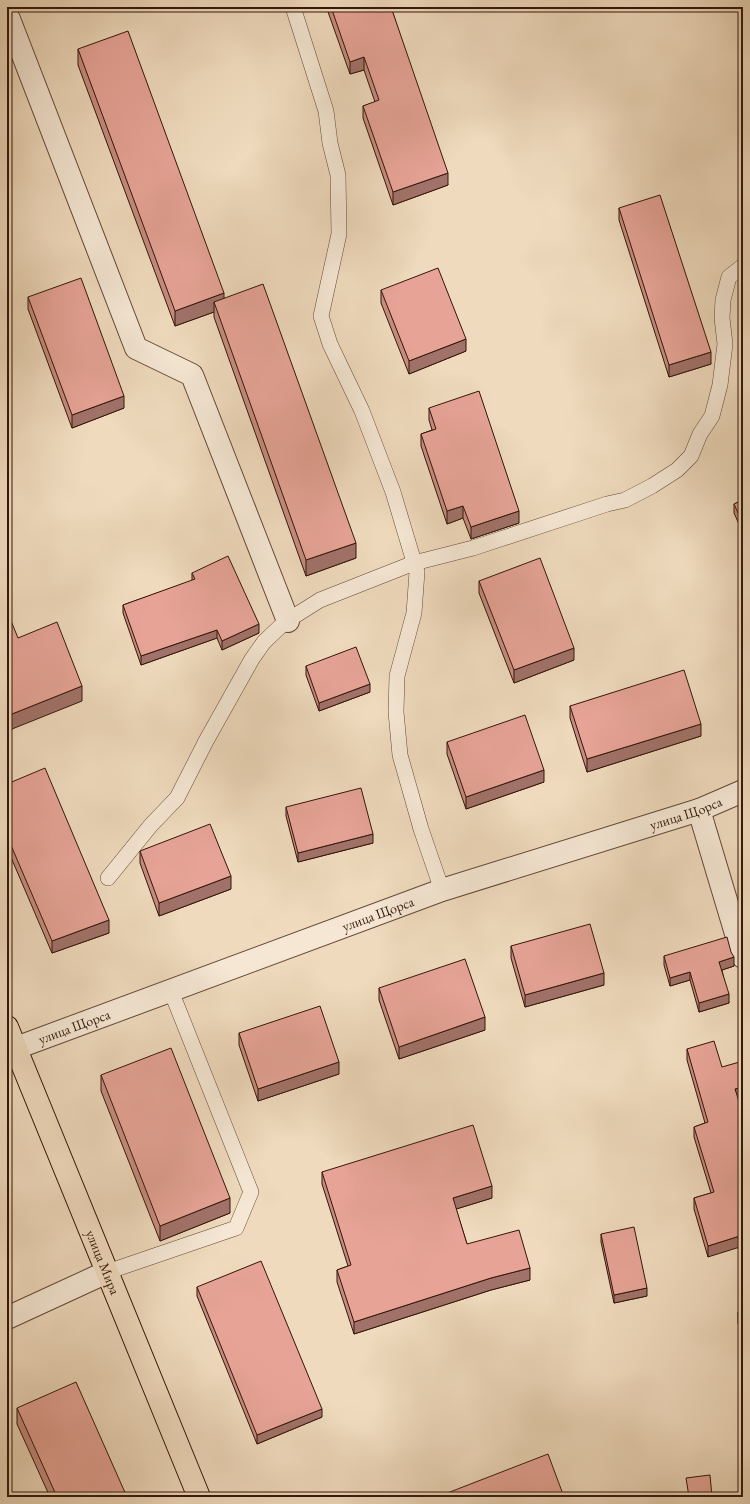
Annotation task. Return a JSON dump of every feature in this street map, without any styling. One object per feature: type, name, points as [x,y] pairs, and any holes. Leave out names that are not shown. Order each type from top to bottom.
[{"type":"main road","name":"улица Мира","points":[[7,1027],[199,1497]]},
{"type":"street","points":[[7,20],[9,19],[136,348],[192,375],[288,621]]},
{"type":"street","name":"улица Щорса","points":[[16,1048],[442,890],[699,810],[743,791]]},
{"type":"street","points":[[699,810],[743,957]]},
{"type":"street","points":[[7,1318],[107,1272]]},
{"type":"lane","points":[[293,7],[326,112],[330,143],[338,175],[339,234],[321,316],[330,344],[362,411],[390,484],[417,572],[414,613],[397,676],[396,712],[400,755],[421,829],[442,890]]},
{"type":"lane","points":[[108,878],[151,825],[177,798],[203,746],[252,659],[264,642],[288,621],[320,600],[414,564],[473,548],[607,504],[625,500],[652,486],[677,470],[691,456],[700,434],[712,416],[723,367],[725,344],[722,318],[723,300],[729,277],[743,266]]},
{"type":"lane","points":[[107,1272],[236,1228],[251,1192],[170,991]]},
{"type":"building","points":[[331,7],[391,7],[448,173],[393,192],[363,106],[379,100],[364,57],[350,62]]},
{"type":"building","points":[[128,31],[224,293],[175,311],[78,49]]},
{"type":"building","points":[[660,195],[711,352],[669,365],[619,208]]},
{"type":"building","points":[[438,268],[466,339],[409,361],[381,290]]},
{"type":"building","points":[[81,278],[124,396],[72,415],[28,297]]},
{"type":"building","points":[[263,284],[356,543],[306,560],[214,302]]},
{"type":"building","points":[[479,391],[519,511],[471,527],[463,506],[447,511],[421,434],[436,429],[429,408]]},
{"type":"building","points":[[743,500],[743,524],[734,504]]},
{"type":"building","points":[[228,556],[259,624],[222,641],[217,630],[141,656],[123,605],[195,579],[192,573]]},
{"type":"building","points":[[540,558],[574,648],[514,670],[479,581]]},
{"type":"building","points":[[7,611],[18,638],[57,622],[82,686],[7,716]]},
{"type":"building","points":[[356,647],[370,684],[319,703],[306,666]]},
{"type":"building","points":[[684,670],[701,724],[587,759],[570,706]]},
{"type":"building","points":[[525,715],[544,770],[466,797],[447,742]]},
{"type":"building","points":[[45,768],[109,920],[52,941],[7,836],[7,784]]},
{"type":"building","points":[[361,788],[373,834],[298,853],[286,807]]},
{"type":"building","points":[[210,824],[231,876],[159,903],[140,851]]},
{"type":"building","points":[[590,924],[604,973],[525,995],[511,946]]},
{"type":"building","points":[[727,937],[734,957],[719,962],[729,994],[699,1003],[690,972],[670,978],[664,956]]},
{"type":"building","points":[[465,959],[485,1017],[399,1047],[379,988]]},
{"type":"building","points":[[320,1006],[339,1062],[258,1089],[239,1033]]},
{"type":"building","points":[[714,1041],[722,1067],[743,1061],[743,1087],[735,1089],[743,1114],[743,1235],[708,1246],[694,1198],[714,1192],[694,1127],[708,1122],[687,1049]]},
{"type":"building","points":[[171,1048],[230,1198],[160,1226],[101,1075]]},
{"type":"building","points":[[473,1125],[492,1186],[453,1198],[467,1244],[519,1230],[530,1268],[491,1278],[354,1322],[337,1270],[351,1265],[322,1172]]},
{"type":"building","points":[[634,1227],[647,1288],[614,1295],[601,1234]]},
{"type":"building","points":[[261,1261],[322,1409],[257,1435],[197,1287]]},
{"type":"building","points":[[743,1311],[743,1330],[738,1312]]},
{"type":"building","points":[[76,1382],[127,1497],[57,1497],[17,1408]]},
{"type":"building","points":[[548,1454],[564,1497],[437,1497]]},
{"type":"building","points":[[710,1475],[712,1497],[689,1497],[686,1478]]}]
